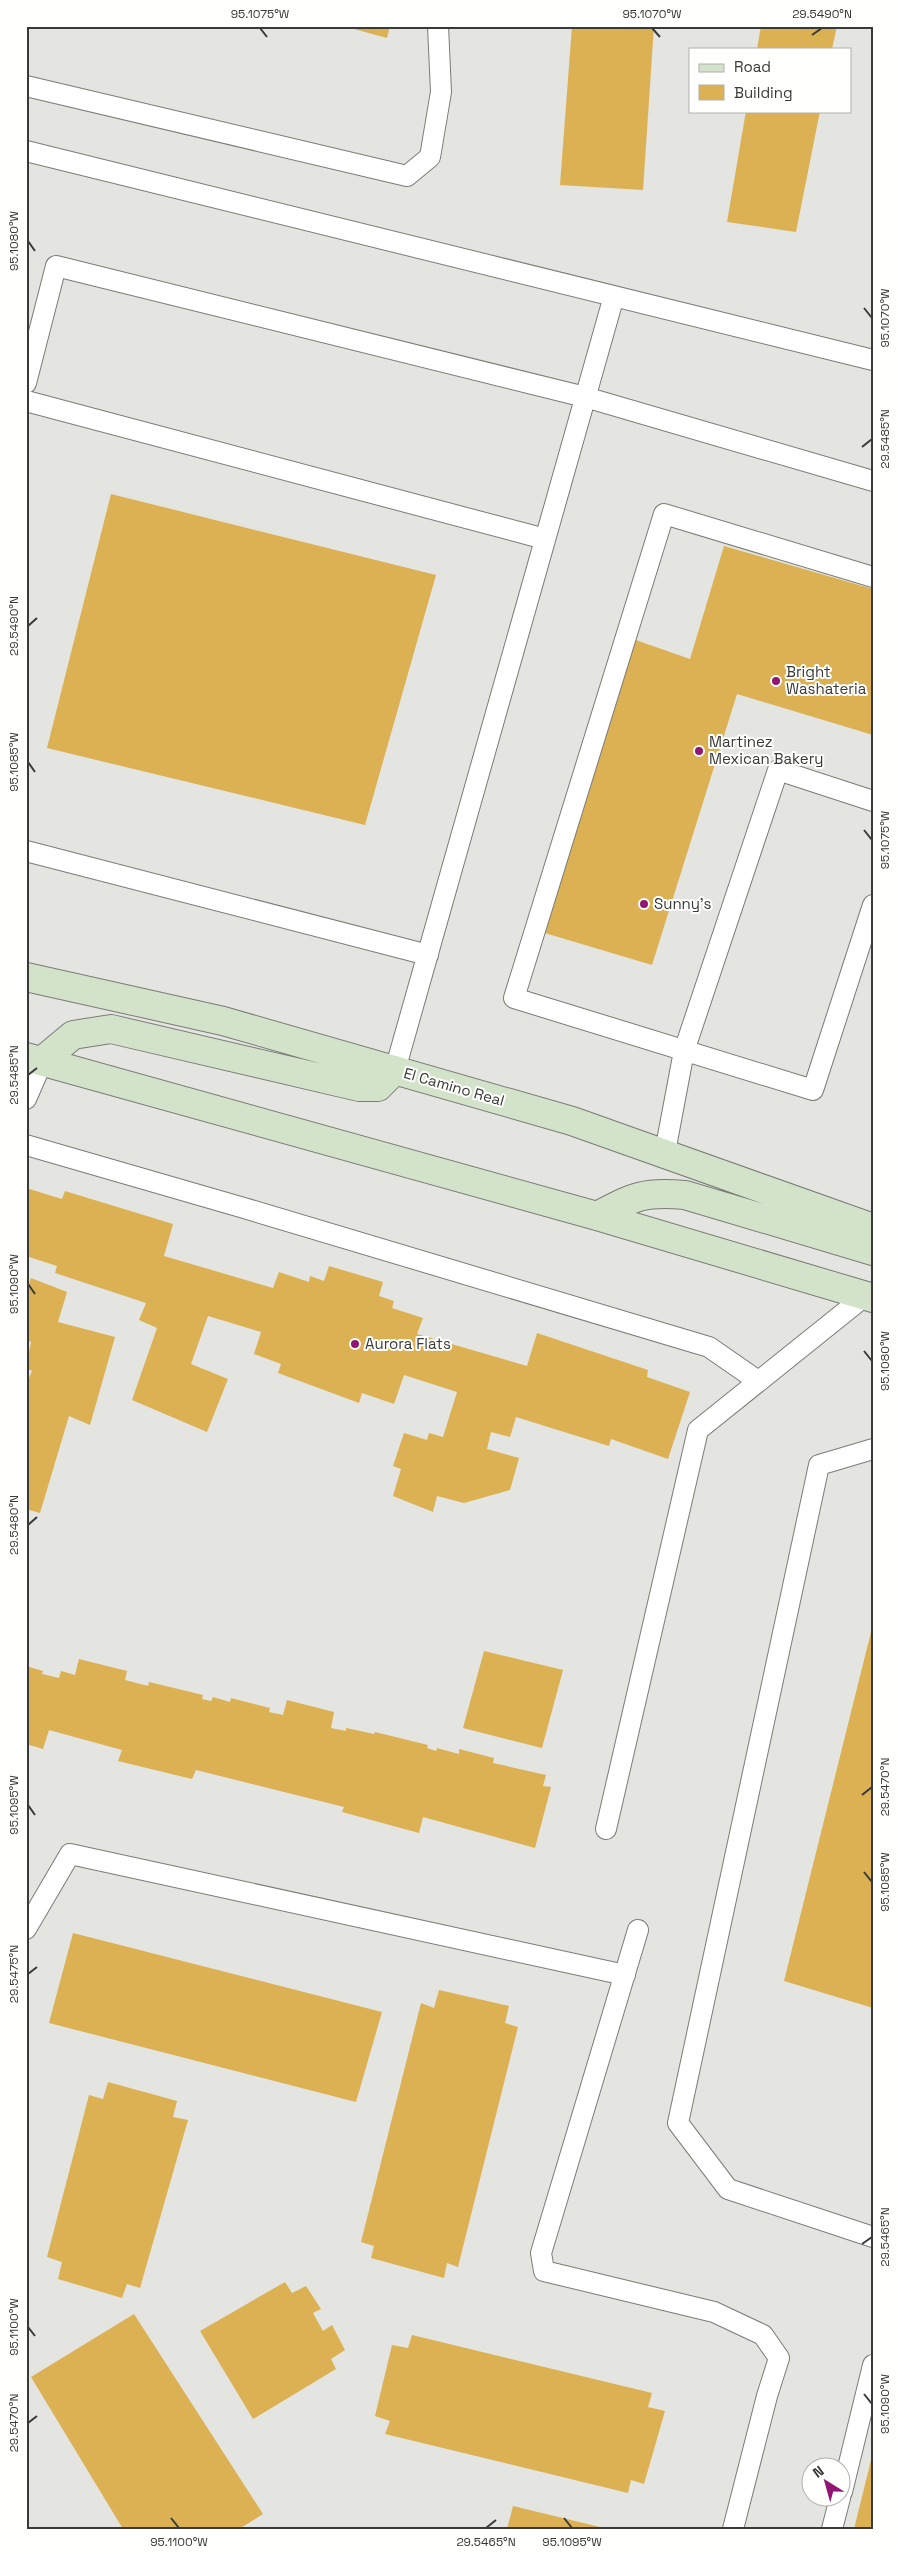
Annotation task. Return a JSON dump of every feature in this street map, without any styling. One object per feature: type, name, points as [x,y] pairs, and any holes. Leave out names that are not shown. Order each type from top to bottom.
[{"type":"main road","name":"El Camino Real","points":[[26,977],[223,1021],[572,1121],[665,1152],[873,1228]]},
{"type":"main road","points":[[35,1059],[73,1035],[111,1029],[359,1087],[378,1087],[395,1070]]},
{"type":"main road","points":[[35,1059],[597,1216],[869,1297]]},
{"type":"main road","points":[[597,1216],[628,1200],[657,1193],[685,1195],[873,1251]]},
{"type":"lane","points":[[26,86],[407,176],[430,156],[441,92],[438,26]]},
{"type":"lane","points":[[26,151],[873,360]]},
{"type":"lane","points":[[26,383],[56,266],[585,397],[873,481]]},
{"type":"lane","points":[[395,1070],[614,296]]},
{"type":"lane","points":[[26,401],[545,539]]},
{"type":"lane","points":[[873,577],[664,514],[514,998],[813,1090],[873,905]]},
{"type":"lane","points":[[665,1152],[684,1051],[778,770],[873,801]]},
{"type":"lane","points":[[26,851],[428,955]]},
{"type":"lane","points":[[26,1099],[35,1059]]},
{"type":"lane","points":[[26,1145],[709,1347],[758,1381]]},
{"type":"lane","points":[[606,1829],[698,1430],[758,1381],[869,1297]]},
{"type":"lane","points":[[873,1449],[819,1465],[678,2124],[728,2189],[873,2237]]},
{"type":"lane","points":[[26,1929],[70,1854],[625,1975]]},
{"type":"lane","points":[[638,1930],[541,2253],[544,2271],[714,2312],[763,2335],[779,2358],[767,2396],[733,2529]]},
{"type":"lane","points":[[850,2458],[873,2365]]},
{"type":"lane","points":[[832,2529],[837,2508]]},
{"type":"building","points":[[343,26],[390,26],[387,38]]},
{"type":"building","points":[[572,26],[654,26],[643,190],[560,185]]},
{"type":"building","points":[[761,26],[837,26],[832,48],[757,48]]},
{"type":"building","points":[[746,112],[820,112],[796,232],[727,222]]},
{"type":"building","points":[[111,494],[436,575],[365,825],[47,748]]},
{"type":"building","points":[[724,546],[873,589],[873,735],[737,694],[652,965],[538,931],[630,638],[690,659]]},
{"type":"building","name":"Aurora Flats","points":[[26,1188],[62,1199],[65,1191],[173,1224],[164,1256],[273,1288],[279,1272],[309,1282],[310,1276],[324,1281],[329,1266],[383,1282],[379,1296],[394,1301],[392,1308],[423,1318],[417,1334],[527,1366],[537,1333],[648,1370],[647,1377],[690,1392],[668,1459],[611,1439],[609,1446],[516,1417],[510,1437],[491,1432],[487,1449],[519,1458],[510,1490],[464,1503],[437,1496],[433,1512],[393,1496],[401,1469],[393,1466],[404,1433],[427,1440],[429,1433],[443,1437],[457,1392],[404,1375],[394,1404],[362,1393],[359,1403],[278,1373],[281,1364],[254,1354],[261,1332],[208,1316],[191,1364],[228,1379],[207,1432],[132,1400],[157,1328],[139,1320],[146,1303],[55,1273],[57,1266],[26,1256]]},
{"type":"building","points":[[31,1278],[67,1292],[58,1322],[115,1337],[90,1425],[69,1416],[40,1513],[26,1509],[26,1385],[32,1371],[26,1368],[31,1342],[26,1340],[26,1293]]},
{"type":"building","points":[[873,1628],[873,2008],[784,1981]]},
{"type":"building","points":[[484,1651],[563,1670],[542,1748],[463,1728]]},
{"type":"building","points":[[79,1659],[127,1671],[125,1680],[148,1686],[149,1682],[203,1695],[202,1699],[211,1701],[213,1697],[230,1702],[231,1698],[270,1708],[269,1712],[283,1715],[287,1700],[334,1712],[331,1728],[346,1731],[346,1728],[374,1734],[375,1732],[428,1745],[427,1748],[436,1751],[437,1748],[459,1754],[459,1749],[494,1758],[493,1763],[546,1775],[543,1786],[551,1787],[535,1848],[423,1817],[419,1833],[342,1812],[344,1807],[196,1770],[192,1779],[118,1761],[122,1750],[49,1730],[43,1749],[26,1744],[26,1666],[43,1671],[42,1674],[59,1678],[61,1671],[75,1675]]},
{"type":"building","points":[[73,1933],[382,2012],[356,2102],[49,2023]]},
{"type":"building","points":[[439,1990],[509,2006],[505,2023],[518,2027],[458,2267],[447,2263],[444,2278],[371,2258],[374,2246],[361,2242],[421,2003],[434,2008]]},
{"type":"building","points":[[108,2082],[177,2101],[173,2117],[188,2120],[140,2288],[127,2284],[122,2298],[58,2279],[62,2262],[47,2257],[89,2095],[103,2099]]},
{"type":"building","points":[[285,2282],[292,2293],[306,2286],[321,2309],[313,2313],[323,2331],[332,2325],[345,2350],[331,2359],[336,2369],[253,2419],[200,2331]]},
{"type":"building","points":[[134,2314],[263,2514],[239,2529],[123,2529],[31,2377]]},
{"type":"building","points":[[412,2335],[652,2393],[648,2407],[665,2411],[644,2484],[631,2480],[628,2493],[385,2434],[390,2421],[375,2416],[392,2345],[408,2348]]},
{"type":"building","points":[[872,2456],[873,2529],[854,2529]]},
{"type":"building","points":[[513,2506],[604,2528],[604,2529],[507,2529]]},
{"type":"place","name":"Bright Washateria","points":[[776,681]]},
{"type":"place","name":"Martinez Mexican Bakery","points":[[699,751]]},
{"type":"place","name":"Sunny's","points":[[644,904]]},
{"type":"place","name":"Aurora Flats","points":[[355,1344]]}]
